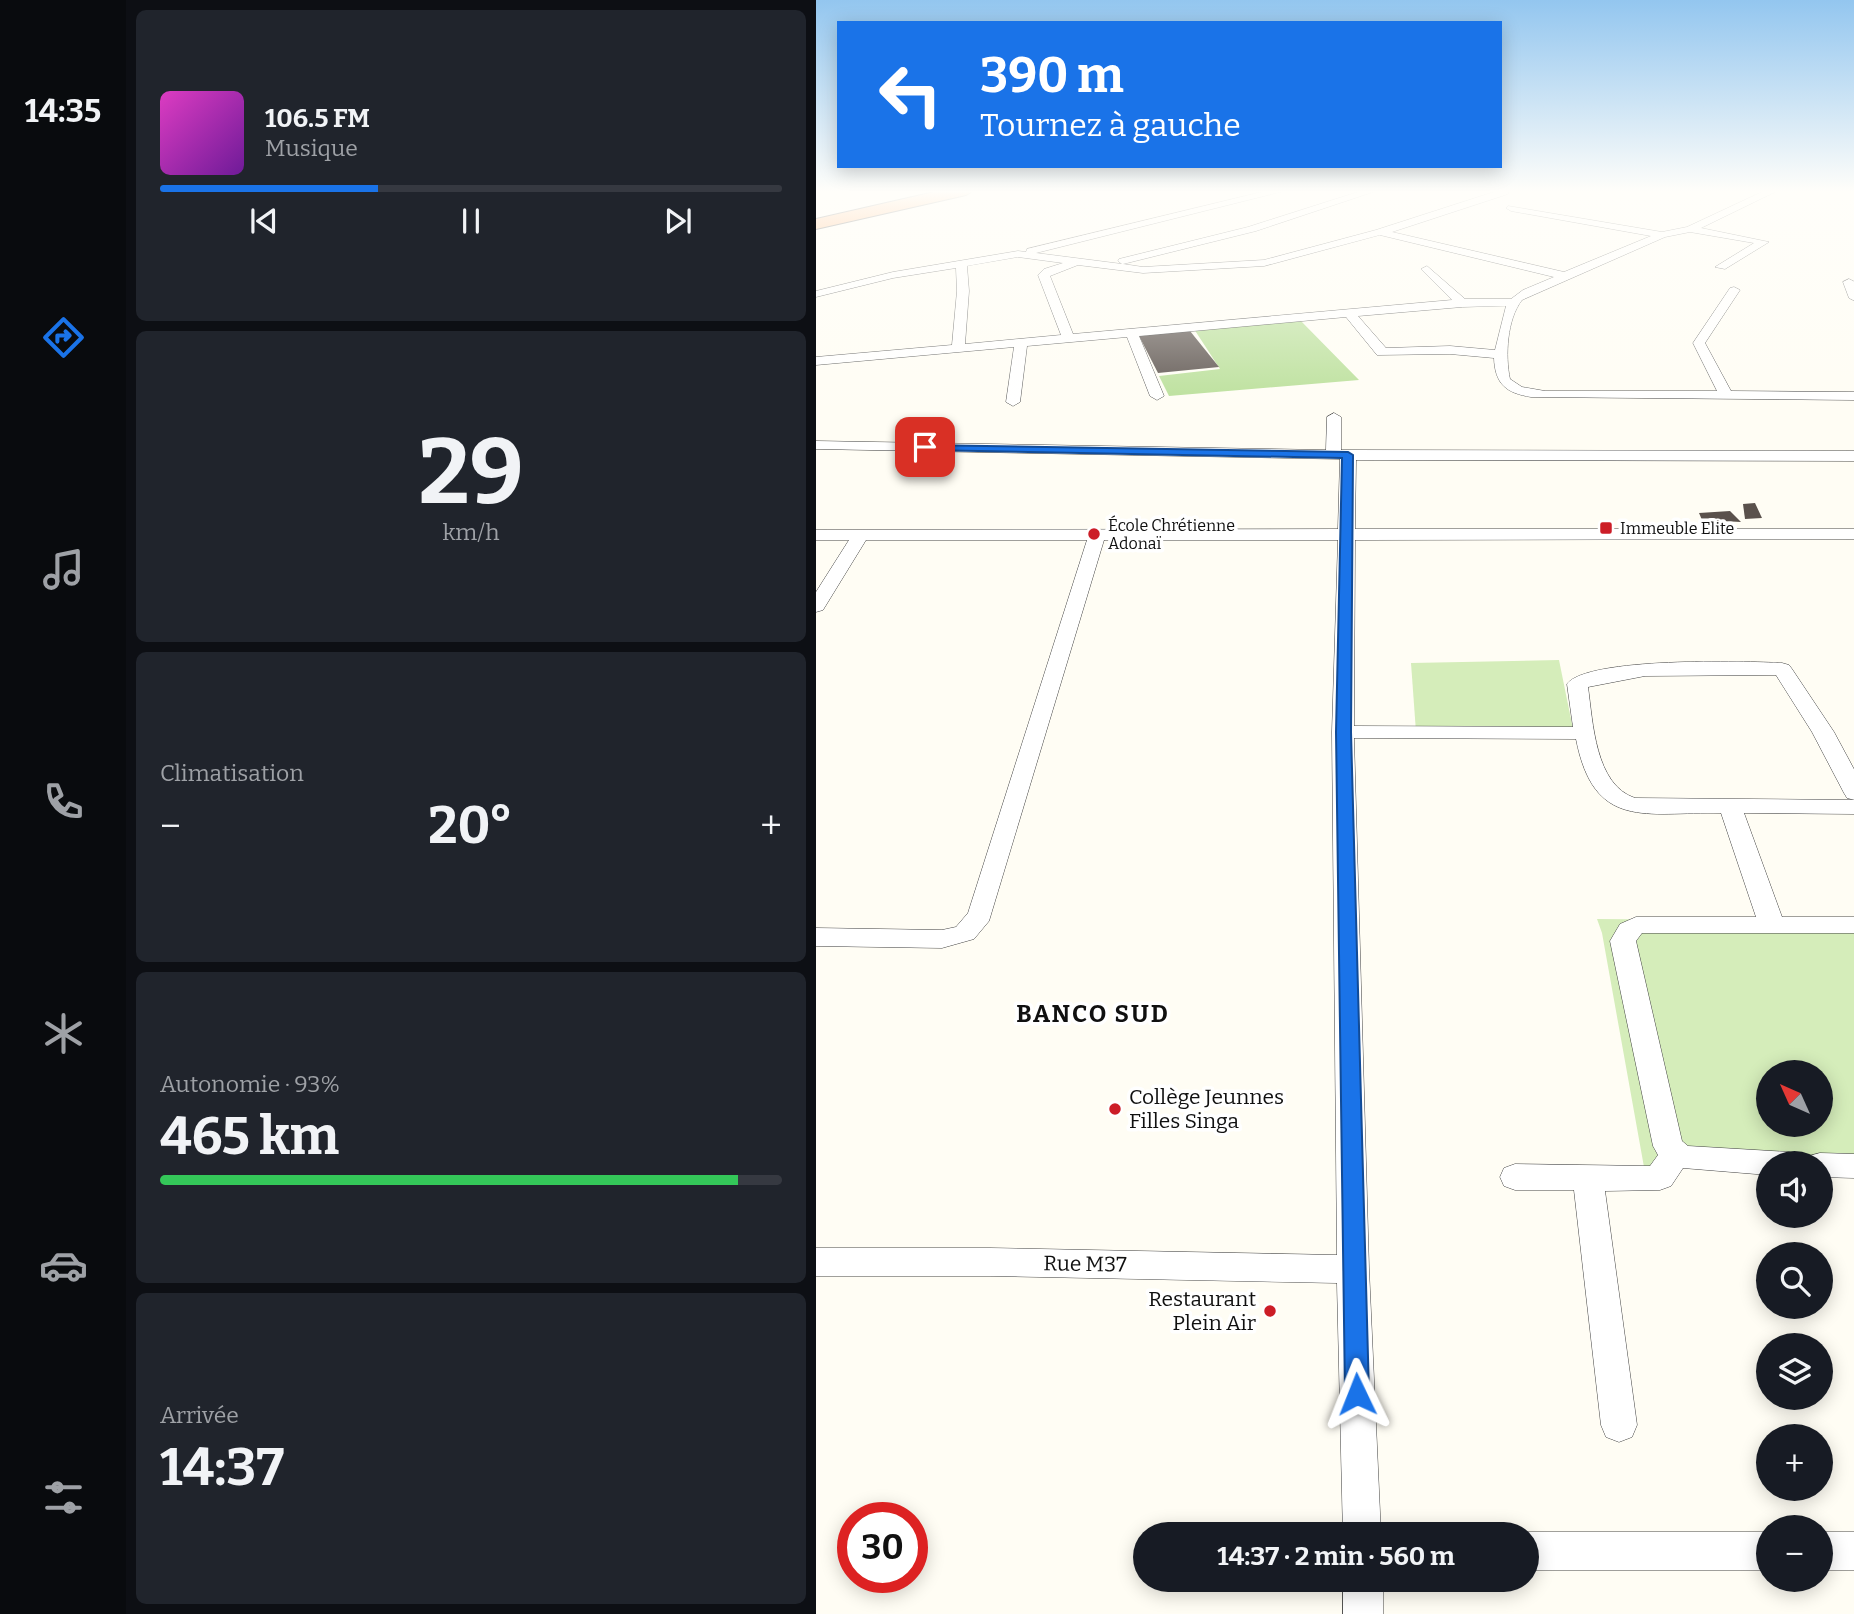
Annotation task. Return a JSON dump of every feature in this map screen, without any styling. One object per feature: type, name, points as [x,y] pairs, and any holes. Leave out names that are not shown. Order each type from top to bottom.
[{"type":"street","points":[[816,294],[892,275],[948,265]]},
{"type":"street","points":[[958,349],[964,291],[961,265]]},
{"type":"street","points":[[1066,265],[1044,275],[1069,339]]},
{"type":"street","points":[[1099,265],[1143,270],[1224,265]]},
{"type":"street","points":[[1520,265],[1565,276]]},
{"type":"street","points":[[1590,265],[1527,292],[1514,302],[1499,354],[1506,384],[1522,392],[1545,396],[1854,396]]},
{"type":"street","points":[[1427,268],[1462,303]]},
{"type":"street","points":[[1849,282],[1854,298]]},
{"type":"street","points":[[1726,396],[1699,343],[1734,289]]},
{"type":"street","points":[[816,361],[1462,303],[1514,302]]},
{"type":"street","points":[[1349,313],[1378,351],[1450,350],[1499,354]]},
{"type":"street","points":[[1132,333],[1157,396]]},
{"type":"street","points":[[1013,402],[1021,343]]},
{"type":"street","points":[[1334,417],[1340,455],[1345,535],[1343,732],[1353,1269],[1362,1522]]},
{"type":"street","points":[[816,445],[1340,455],[1854,456]]},
{"type":"street","points":[[816,535],[1854,534]]},
{"type":"street","points":[[816,606],[862,535]]},
{"type":"street","points":[[816,937],[942,939],[965,933],[980,915],[1097,535]]},
{"type":"street","points":[[1854,793],[1823,732],[1782,669],[1647,671],[1590,677],[1577,684],[1585,733],[1601,785],[1611,797],[1633,805],[1854,807]]},
{"type":"street","points":[[1343,732],[1585,733]]},
{"type":"street","points":[[1730,807],[1772,925]]},
{"type":"street","points":[[1756,1163],[1713,1161],[1676,1154],[1668,1146],[1623,941],[1629,930],[1636,925],[1854,925]]},
{"type":"street","points":[[1515,1177],[1660,1177],[1676,1154]]},
{"type":"street","points":[[1833,1165],[1854,1166]]},
{"type":"street","points":[[1588,1177],[1619,1425]]},
{"type":"street","name":"Rue M37","points":[[816,1262],[1004,1262],[1353,1269]]},
{"type":"street","points":[[1539,1551],[1756,1551]]},
{"type":"street","points":[[1833,1551],[1854,1551]]},
{"type":"street","points":[[1363,1592],[1363,1614]]},
{"type":"green space","points":[[1299,319],[1359,380],[1169,396],[1159,376],[1220,369],[1194,329]]},
{"type":"green space","points":[[1559,660],[1573,729],[1416,732],[1411,663]]},
{"type":"green space","points":[[1597,919],[1854,921],[1854,1170],[1833,1166],[1833,1151],[1756,1151],[1756,1165],[1644,1167],[1602,933]]},
{"type":"building","points":[[1190,331],[1219,367],[1158,373],[1139,336]]},
{"type":"building","points":[[1755,503],[1762,518],[1745,519],[1743,504]]},
{"type":"building","points":[[1730,511],[1741,522],[1702,520],[1699,513]]},
{"type":"place","name":"Immeuble Elite","points":[[1606,528]]},
{"type":"place","name":"École Chrétienne Adonaï","points":[[1094,534]]},
{"type":"place","name":"Collège Jeunnes Filles Singa","points":[[1115,1109]]},
{"type":"place","name":"Restaurant Plein Air","points":[[1270,1311]]},
{"type":"district","name":"BANCO SUD","points":[[1093,1014]]},
{"type":"route","points":[[925,447],[1348,455],[1343,732],[1357,1394]]}]
